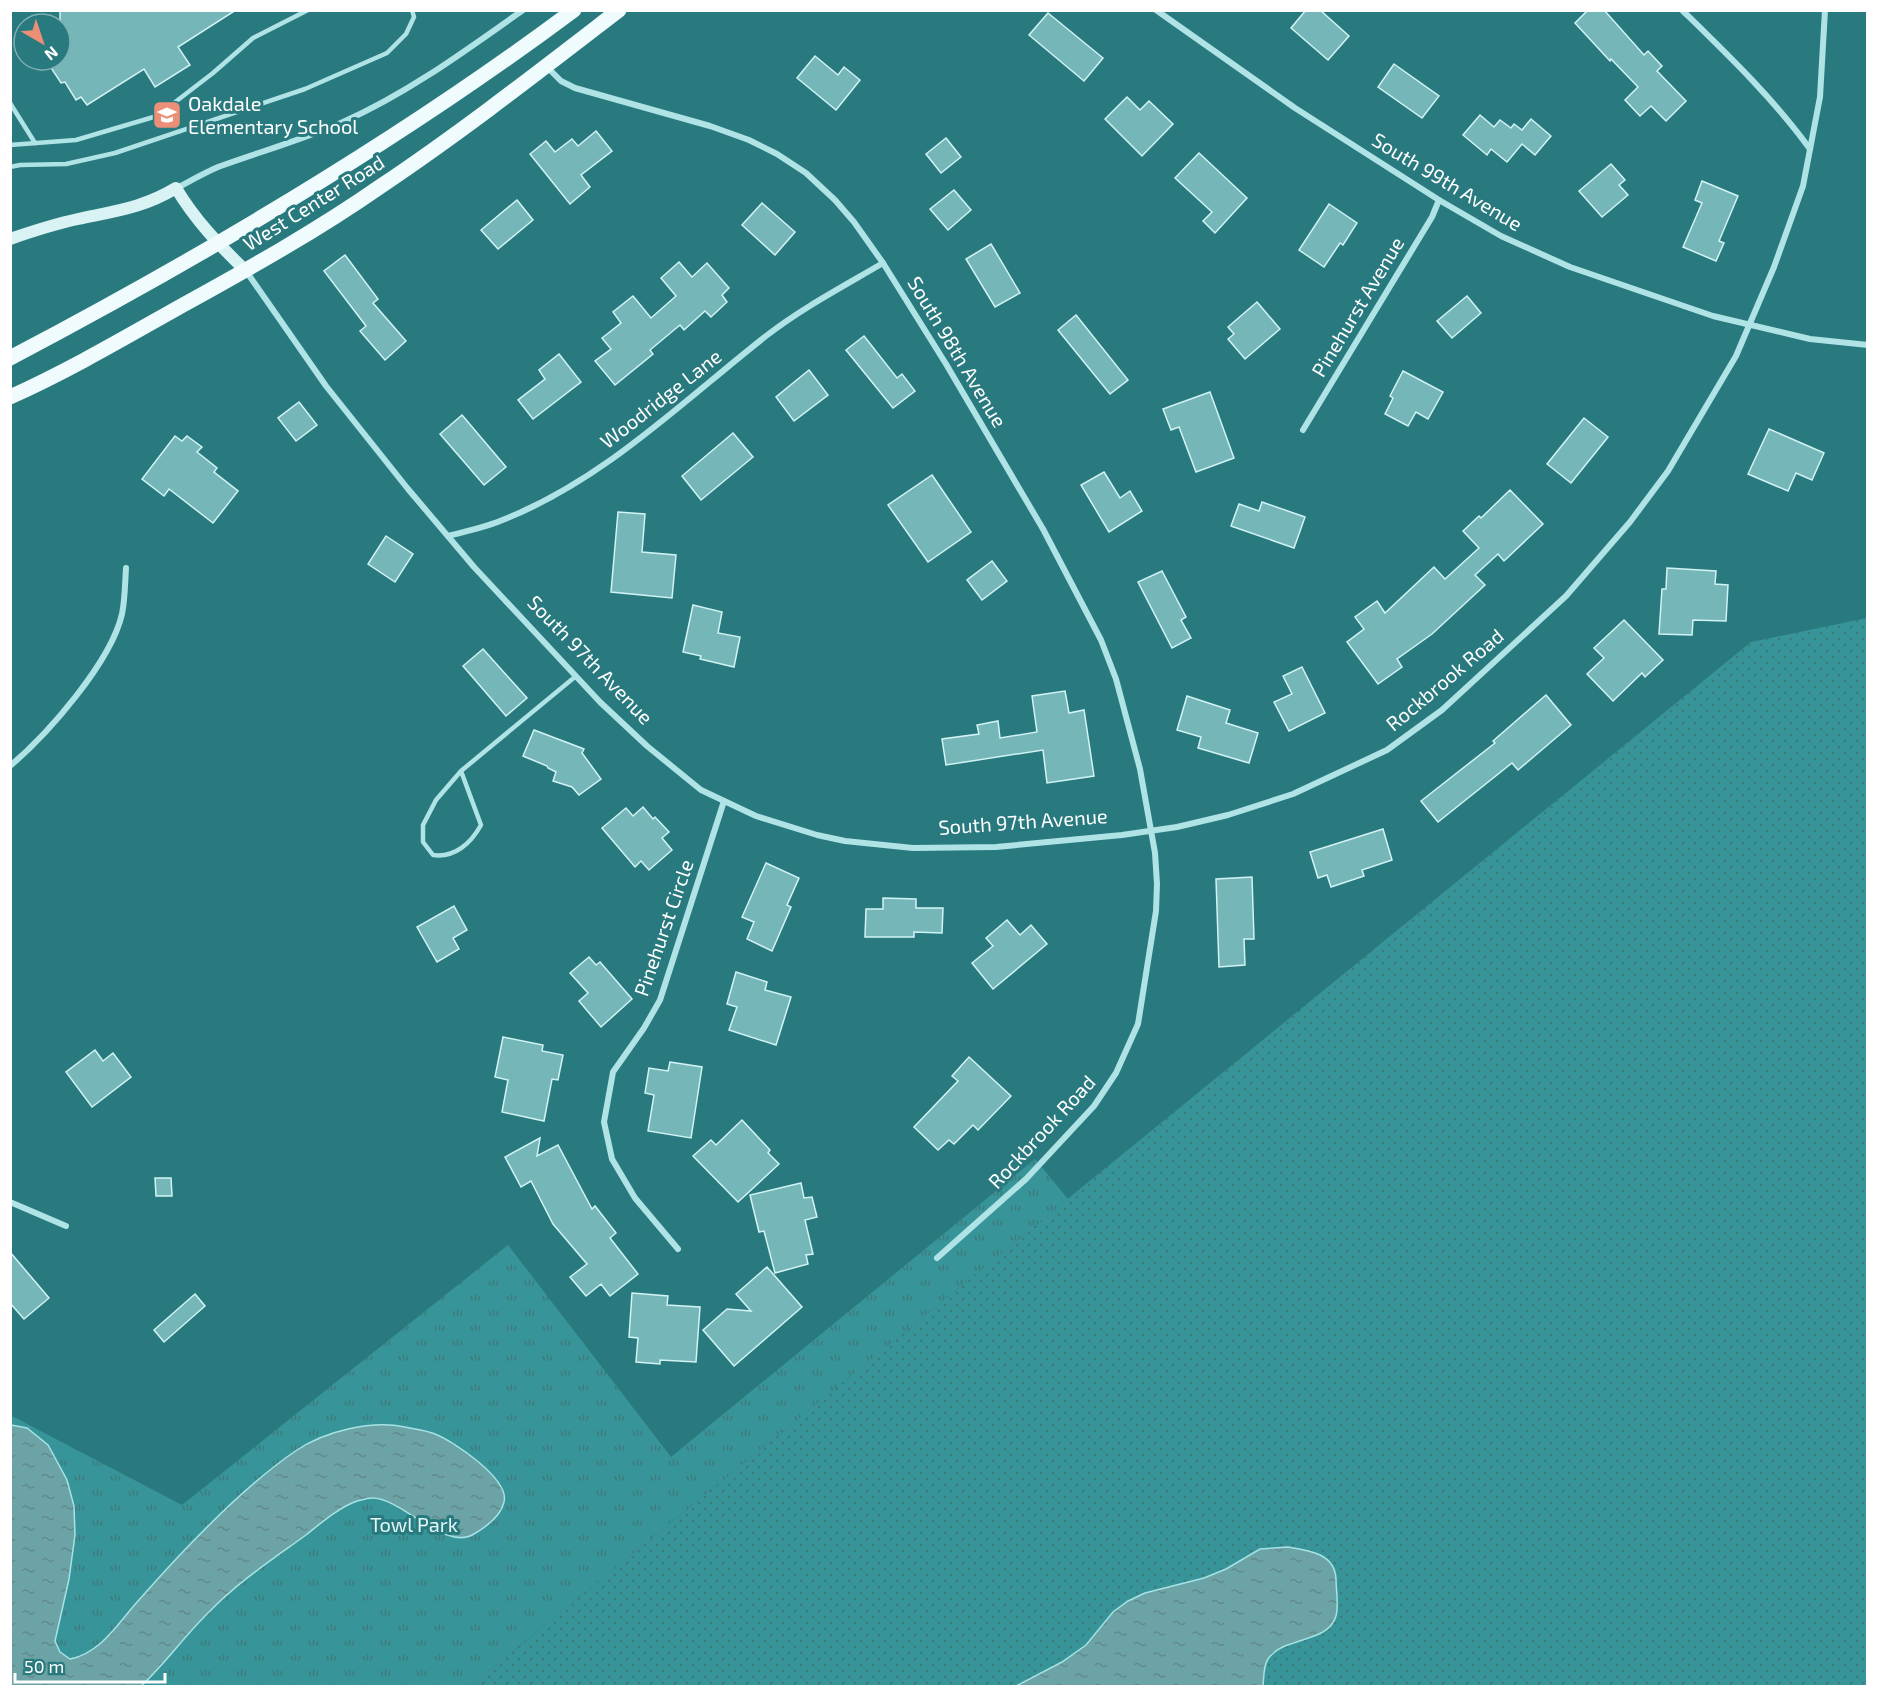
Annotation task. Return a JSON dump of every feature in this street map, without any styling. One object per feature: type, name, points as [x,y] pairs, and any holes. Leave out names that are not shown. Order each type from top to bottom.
[{"type":"main road","name":"West Center Road","points":[[10,358],[279,207],[396,133],[574,10]]},
{"type":"main road","name":"West Center Road","points":[[10,397],[100,352],[246,271],[381,186],[619,10]]},
{"type":"street","points":[[10,239],[78,219],[130,209],[151,202],[215,168],[344,121],[384,101],[445,64],[523,10]]},
{"type":"street","name":"South 99th Avenue","points":[[1156,10],[1294,108],[1438,200],[1502,236],[1570,267],[1713,316],[1750,324]]},
{"type":"street","points":[[1682,10],[1740,66],[1789,120],[1810,149]]},
{"type":"street","name":"Rockbrook Road","points":[[937,1258],[1026,1179],[1094,1106],[1116,1073],[1138,1024],[1142,1009],[1156,911],[1156,873],[1151,830],[1177,827],[1228,815],[1293,794],[1387,750],[1442,710],[1566,596],[1630,522],[1668,471],[1736,356],[1791,223],[1803,186],[1820,98],[1825,10]]},
{"type":"street","name":"South 98th Avenue","points":[[546,66],[561,81],[575,88],[710,126],[749,140],[777,154],[806,173],[835,200],[854,222],[883,263],[946,364],[1043,529],[1101,640],[1129,723],[1151,830]]},
{"type":"street","name":"South 97th Avenue","points":[[176,188],[197,221],[246,271],[326,386],[474,567],[600,702],[647,746],[701,790],[756,816],[817,835],[845,841],[913,848],[996,847],[1151,830]]},
{"type":"street","name":"Pinehurst Avenue","points":[[1303,430],[1432,217],[1438,200]]},
{"type":"street","name":"Woodridge Lane","points":[[448,536],[506,519],[592,474],[634,444],[768,334],[883,263]]},
{"type":"street","points":[[1750,324],[1810,339],[1868,345]]},
{"type":"street","points":[[10,765],[42,736],[67,707],[101,660],[122,613],[126,568]]},
{"type":"street","name":"Pinehurst Circle","points":[[678,1249],[635,1198],[623,1178],[612,1159],[604,1122],[613,1072],[644,1028],[660,1000],[724,801]]},
{"type":"street","points":[[10,1202],[66,1226]]},
{"type":"lane","points":[[10,145],[76,140],[157,116],[213,73],[253,38],[308,10]]},
{"type":"lane","points":[[10,158],[12,166],[66,164],[115,153],[305,89],[387,53],[406,34],[414,17],[412,10]]},
{"type":"lane","points":[[10,103],[35,143]]},
{"type":"lane","points":[[461,771],[481,825],[474,839],[458,850],[445,856],[433,855],[423,842],[423,825],[436,800],[461,771],[576,676]]},
{"type":"green space","points":[[1867,618],[1867,1686],[470,1686],[1751,642]]},
{"type":"green space","name":"Towl Park","points":[[1035,1159],[1068,1199],[470,1686],[11,1686],[10,1415],[182,1505],[508,1245],[671,1457]]},
{"type":"water","points":[[11,1425],[27,1428],[48,1445],[67,1480],[74,1506],[75,1535],[69,1579],[55,1641],[60,1652],[70,1659],[81,1656],[100,1644],[193,1541],[255,1482],[297,1450],[321,1437],[349,1429],[378,1425],[392,1425],[431,1433],[466,1453],[490,1472],[503,1493],[504,1502],[500,1512],[488,1524],[474,1534],[462,1538],[437,1531],[384,1500],[372,1498],[357,1501],[330,1516],[232,1590],[201,1620],[141,1686],[11,1686]]},
{"type":"water","points":[[1288,1547],[1319,1554],[1331,1563],[1336,1579],[1337,1612],[1331,1625],[1324,1631],[1284,1647],[1268,1659],[1264,1669],[1263,1686],[1016,1686],[1062,1662],[1086,1645],[1113,1612],[1128,1601],[1145,1593],[1204,1578],[1226,1569],[1260,1549]]},
{"type":"building","points":[[60,10],[236,10],[178,47],[190,65],[155,87],[144,69],[87,105],[81,97],[76,100],[65,82],[61,83],[54,72],[72,72],[72,12],[60,12]]},
{"type":"building","points":[[1306,10],[1320,10],[1349,36],[1328,60],[1291,28]]},
{"type":"building","points":[[1588,10],[1604,10],[1644,55],[1648,51],[1662,66],[1657,71],[1686,101],[1666,121],[1651,106],[1640,116],[1625,100],[1638,87],[1575,23]]},
{"type":"building","points":[[1048,13],[1103,58],[1084,81],[1029,35]]},
{"type":"building","points":[[815,56],[838,75],[844,67],[860,80],[836,110],[797,78]]},
{"type":"building","points":[[1394,64],[1439,96],[1422,118],[1378,87]]},
{"type":"building","points":[[1127,97],[1140,110],[1149,101],[1173,124],[1142,156],[1105,119]]},
{"type":"building","points":[[1480,115],[1494,127],[1500,120],[1511,128],[1514,124],[1522,130],[1531,119],[1551,136],[1535,155],[1522,144],[1507,162],[1491,149],[1487,155],[1463,135]]},
{"type":"building","points":[[596,131],[612,151],[581,175],[590,187],[570,204],[530,154],[546,141],[555,152],[572,139],[578,146]]},
{"type":"building","points":[[946,138],[961,157],[941,173],[926,154]]},
{"type":"building","points":[[1199,153],[1247,198],[1215,233],[1203,221],[1212,212],[1175,178]]},
{"type":"building","points":[[1611,164],[1625,180],[1619,185],[1628,195],[1602,217],[1579,191]]},
{"type":"building","points":[[1702,181],[1738,196],[1719,241],[1724,243],[1716,261],[1683,247],[1702,203],[1695,200]]},
{"type":"building","points":[[954,190],[971,210],[948,230],[930,209]]},
{"type":"building","points":[[517,200],[533,220],[498,249],[481,230]]},
{"type":"building","points":[[762,203],[795,232],[775,255],[742,225]]},
{"type":"building","points":[[1329,204],[1357,223],[1343,245],[1340,243],[1324,267],[1299,250]]},
{"type":"building","points":[[991,244],[1020,293],[995,307],[966,259]]},
{"type":"building","points":[[345,255],[378,299],[373,303],[406,341],[385,360],[360,331],[366,326],[324,271]]},
{"type":"building","points":[[679,262],[692,277],[707,263],[729,288],[722,295],[727,302],[711,317],[705,311],[684,330],[680,325],[650,350],[653,354],[615,385],[595,361],[611,349],[602,338],[621,323],[613,312],[633,296],[651,318],[676,296],[661,278]]},
{"type":"building","points":[[1467,296],[1481,313],[1452,338],[1437,321]]},
{"type":"building","points":[[1257,302],[1280,329],[1245,359],[1228,339],[1234,334],[1228,327]]},
{"type":"building","points":[[1076,315],[1128,380],[1110,394],[1058,330]]},
{"type":"building","points":[[864,336],[897,378],[902,374],[915,391],[893,408],[846,350]]},
{"type":"building","points":[[559,354],[581,382],[533,419],[518,400],[545,379],[539,370]]},
{"type":"building","points":[[809,370],[828,395],[794,421],[776,397]]},
{"type":"building","points":[[1403,371],[1443,392],[1428,419],[1416,412],[1408,426],[1385,414],[1393,398],[1390,396]]},
{"type":"building","points":[[1210,392],[1234,458],[1196,472],[1179,427],[1171,430],[1163,409]]},
{"type":"building","points":[[299,402],[317,425],[296,441],[278,418]]},
{"type":"building","points":[[462,415],[506,467],[484,485],[440,434]]},
{"type":"building","points":[[1584,418],[1608,437],[1571,483],[1547,464]]},
{"type":"building","points":[[1769,429],[1824,453],[1812,480],[1796,473],[1788,491],[1748,474]]},
{"type":"building","points":[[733,433],[753,457],[701,500],[682,476]]},
{"type":"building","points":[[175,436],[182,441],[187,436],[202,447],[197,452],[217,468],[214,472],[238,491],[213,523],[169,489],[164,496],[142,479]]},
{"type":"building","points":[[1104,472],[1120,498],[1130,491],[1142,511],[1109,532],[1081,485]]},
{"type":"building","points":[[932,475],[971,532],[928,562],[888,505]]},
{"type":"building","points":[[1510,490],[1543,524],[1504,561],[1498,554],[1475,575],[1485,585],[1432,634],[1397,659],[1402,667],[1378,684],[1347,642],[1364,629],[1355,617],[1377,601],[1385,613],[1434,567],[1445,579],[1479,548],[1463,531],[1479,516],[1481,518]]},
{"type":"building","points":[[1262,502],[1305,517],[1294,548],[1231,526],[1239,504],[1259,511]]},
{"type":"building","points":[[618,512],[645,514],[642,552],[676,555],[672,598],[611,592]]},
{"type":"building","points":[[386,536],[413,554],[395,582],[368,564]]},
{"type":"building","points":[[992,561],[1007,581],[982,600],[967,580]]},
{"type":"building","points":[[1667,568],[1716,571],[1715,584],[1728,585],[1726,621],[1693,620],[1692,635],[1659,634],[1662,589],[1666,589]]},
{"type":"building","points":[[1162,571],[1186,617],[1181,620],[1191,638],[1172,648],[1138,582]]},
{"type":"building","points":[[693,605],[722,612],[718,633],[740,637],[734,667],[700,659],[701,656],[683,652]]},
{"type":"building","points":[[1624,620],[1663,660],[1645,677],[1642,673],[1613,701],[1587,674],[1604,658],[1594,648]]},
{"type":"building","points":[[483,649],[527,698],[506,716],[463,666]]},
{"type":"building","points":[[1302,667],[1325,713],[1289,731],[1274,702],[1292,694],[1283,676]]},
{"type":"building","points":[[1065,691],[1069,713],[1084,710],[1094,776],[1047,783],[1043,750],[946,765],[942,739],[979,734],[977,725],[998,721],[1000,738],[1037,732],[1032,696]]},
{"type":"building","points":[[1546,695],[1571,725],[1518,770],[1512,763],[1438,822],[1421,801],[1495,743],[1493,741]]},
{"type":"building","points":[[1187,696],[1230,710],[1226,723],[1258,733],[1249,763],[1198,748],[1201,737],[1177,730]]},
{"type":"building","points":[[534,730],[584,749],[582,753],[601,779],[579,795],[572,787],[553,781],[556,772],[523,756]]},
{"type":"building","points":[[643,807],[669,832],[662,838],[672,850],[649,870],[641,861],[635,867],[602,828],[626,808],[633,816]]},
{"type":"building","points":[[1383,829],[1392,860],[1362,870],[1364,876],[1331,887],[1327,875],[1318,878],[1310,852]]},
{"type":"building","points":[[766,863],[799,878],[787,905],[791,907],[772,951],[747,939],[754,922],[742,917]]},
{"type":"building","points":[[1252,877],[1254,939],[1244,939],[1245,965],[1219,967],[1216,879]]},
{"type":"building","points":[[883,898],[916,899],[916,908],[943,908],[942,933],[914,932],[914,937],[865,937],[866,909],[883,909]]},
{"type":"building","points":[[454,906],[467,930],[453,938],[459,949],[437,962],[417,927]]},
{"type":"building","points":[[1007,920],[1020,935],[1031,925],[1047,944],[993,989],[972,963],[993,946],[986,938]]},
{"type":"building","points":[[589,957],[596,965],[600,962],[632,999],[601,1027],[579,1001],[588,993],[570,973]]},
{"type":"building","points":[[736,972],[767,982],[765,990],[791,997],[776,1045],[729,1030],[737,1007],[727,1004]]},
{"type":"building","points":[[503,1037],[543,1045],[542,1051],[563,1055],[558,1080],[552,1079],[544,1121],[502,1112],[508,1080],[495,1077]]},
{"type":"building","points":[[95,1050],[103,1061],[113,1053],[131,1077],[92,1107],[66,1072]]},
{"type":"building","points":[[969,1057],[1011,1096],[978,1130],[973,1125],[954,1144],[949,1140],[938,1150],[914,1127],[958,1081],[952,1076]]},
{"type":"building","points":[[670,1062],[702,1067],[691,1138],[648,1131],[654,1095],[645,1093],[649,1068],[668,1071]]},
{"type":"building","points":[[742,1120],[770,1150],[768,1153],[779,1164],[738,1202],[693,1156],[711,1140],[716,1145]]},
{"type":"building","points":[[540,1138],[537,1156],[558,1145],[592,1209],[595,1206],[616,1233],[610,1238],[638,1274],[610,1296],[601,1284],[586,1296],[570,1277],[587,1264],[553,1224],[531,1181],[521,1187],[505,1157]]},
{"type":"building","points":[[155,1178],[171,1178],[172,1196],[156,1196]]},
{"type":"building","points":[[801,1183],[804,1198],[812,1197],[817,1217],[805,1220],[813,1254],[806,1255],[808,1264],[775,1273],[764,1231],[759,1232],[750,1195]]},
{"type":"building","points":[[10,1252],[49,1298],[24,1319],[10,1303]]},
{"type":"building","points":[[767,1267],[802,1307],[734,1366],[703,1330],[727,1309],[751,1311],[736,1294]]},
{"type":"building","points":[[632,1293],[668,1296],[667,1305],[700,1307],[696,1362],[660,1360],[660,1364],[636,1362],[638,1338],[629,1337]]},
{"type":"building","points":[[195,1294],[205,1306],[164,1342],[154,1330]]},
{"type":"place","name":"Oakdale Elementary School","points":[[167,115]]}]
